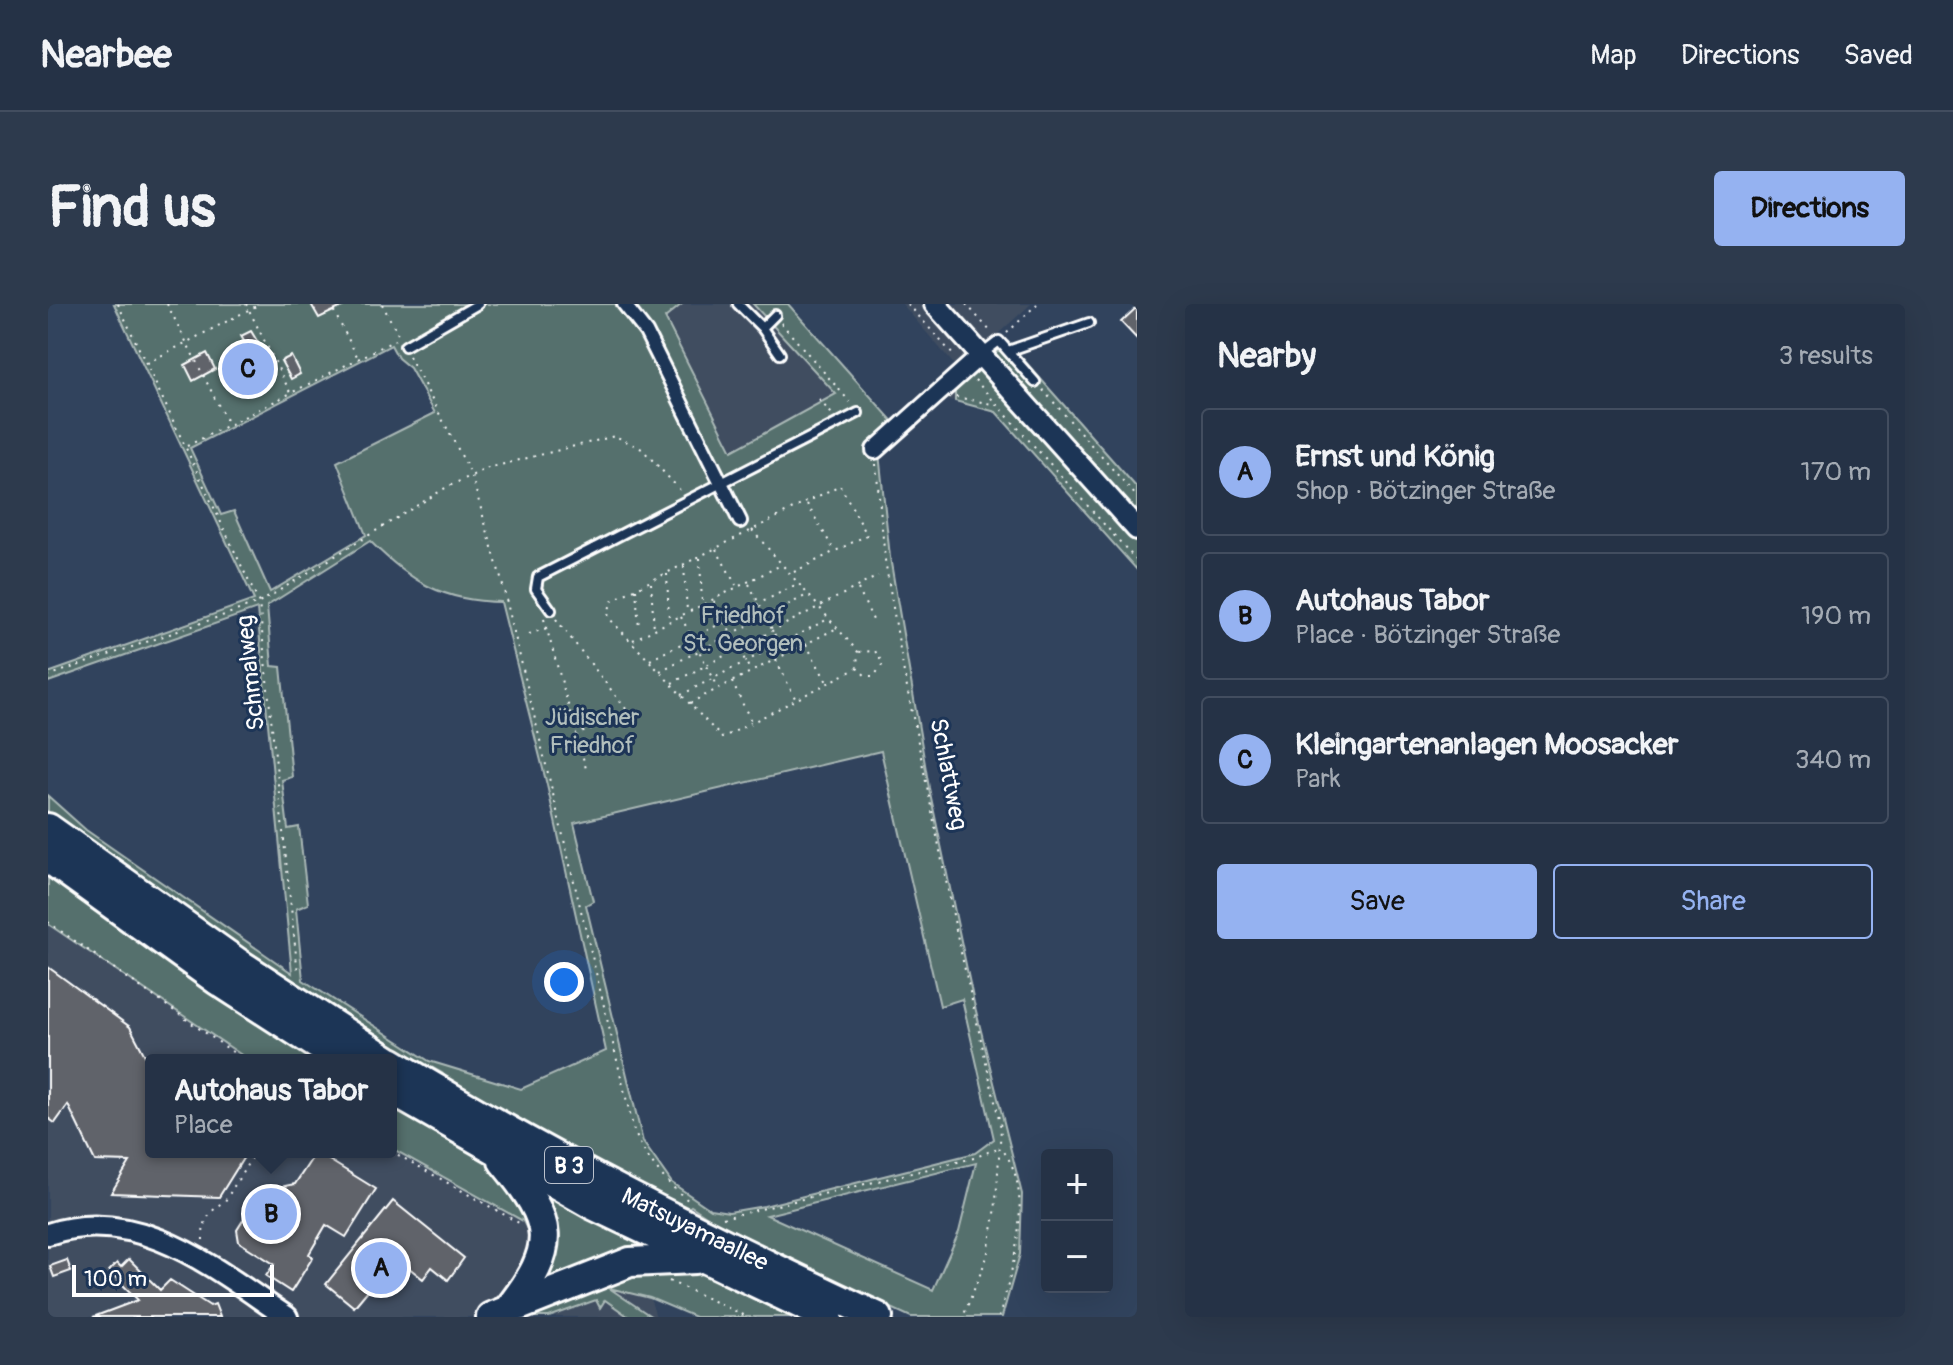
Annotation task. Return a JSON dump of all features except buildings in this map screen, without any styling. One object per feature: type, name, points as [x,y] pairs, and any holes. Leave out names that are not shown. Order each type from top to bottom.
[{"type":"highway","name":"Matsuyamaallee","points":[[48,828],[214,947],[378,1054]]},
{"type":"highway","points":[[48,858],[217,980],[332,1054]]},
{"type":"highway","name":"Matsuyamaallee","points":[[397,1066],[531,1145],[631,1198],[878,1317]]},
{"type":"highway","name":"Matsuyamaallee","points":[[397,1094],[593,1205],[828,1317]]},
{"type":"highway","points":[[495,1151],[535,1202],[544,1234],[537,1269],[500,1313]]},
{"type":"highway","points":[[500,1313],[630,1262],[704,1259]]},
{"type":"street","points":[[624,304],[646,332],[740,521]]},
{"type":"street","points":[[935,304],[1137,529]]},
{"type":"street","points":[[875,450],[981,355]]},
{"type":"street","points":[[48,1234],[88,1228],[153,1234],[190,1253],[287,1317]]},
{"type":"lane","points":[[402,342],[478,304]]},
{"type":"lane","points":[[738,304],[762,328],[780,354]]},
{"type":"lane","points":[[762,328],[775,315]]},
{"type":"lane","points":[[1008,351],[1089,323]]},
{"type":"lane","points":[[981,355],[999,341],[1035,382]]},
{"type":"lane","points":[[550,610],[536,589],[538,577],[858,413]]},
{"type":"path","name":"Schmalweg","points":[[118,304],[259,603],[298,974]]},
{"type":"path","points":[[167,304],[229,425]]},
{"type":"path","points":[[246,304],[291,393]]},
{"type":"path","points":[[146,363],[260,304]]},
{"type":"path","points":[[330,304],[358,359]]},
{"type":"path","points":[[382,304],[471,474],[502,582],[634,1131],[646,1157],[659,1174],[693,1205]]},
{"type":"path","points":[[908,304],[1137,561]]},
{"type":"path","points":[[966,304],[999,341],[1037,304]]},
{"type":"path","points":[[775,315],[858,413]]},
{"type":"path","points":[[186,447],[358,359],[402,342]]},
{"type":"path","points":[[1035,382],[1137,497]]},
{"type":"path","points":[[947,388],[965,401],[998,406]]},
{"type":"path","points":[[819,400],[838,422]]},
{"type":"path","points":[[48,676],[259,603],[471,474],[615,436],[642,449],[690,499]]},
{"type":"path","name":"Schlattweg","points":[[875,450],[885,560],[904,673],[957,935],[1001,1128],[995,1215],[987,1257],[963,1317]]},
{"type":"path","points":[[790,574],[867,535],[840,485],[611,601],[608,617],[722,738],[857,668]]},
{"type":"path","points":[[806,503],[835,551]]},
{"type":"path","points":[[752,530],[858,652],[857,668],[863,675],[874,676],[883,664],[875,651],[858,652]]},
{"type":"path","points":[[715,547],[737,587]]},
{"type":"path","points":[[699,557],[702,604]]},
{"type":"path","points":[[684,565],[687,612]]},
{"type":"path","points":[[632,641],[782,565]]},
{"type":"path","points":[[667,573],[669,622]]},
{"type":"path","points":[[671,684],[878,576]]},
{"type":"path","points":[[651,581],[654,630]]},
{"type":"path","points":[[748,582],[784,654]]},
{"type":"path","points":[[650,660],[798,583]]},
{"type":"path","points":[[856,587],[875,624]]},
{"type":"path","points":[[636,589],[639,628]]},
{"type":"path","points":[[659,671],[808,595]]},
{"type":"path","points":[[713,599],[751,671]]},
{"type":"path","points":[[576,734],[633,718],[550,610],[543,616],[548,628],[576,734],[587,772]]},
{"type":"path","points":[[681,616],[718,687]]},
{"type":"path","points":[[681,695],[829,618]]},
{"type":"path","points":[[688,704],[838,627]]},
{"type":"path","points":[[529,634],[548,628]]},
{"type":"path","points":[[806,643],[829,685]]},
{"type":"path","points":[[775,658],[796,701]]},
{"type":"path","points":[[732,680],[752,723]]},
{"type":"path","points":[[48,922],[235,1054]]},
{"type":"path","points":[[716,1218],[734,1217],[974,1158],[1000,1147],[1019,1195],[1017,1254],[999,1317]]},
{"type":"path","points":[[397,1154],[520,1223]]},
{"type":"path","points":[[204,1246],[202,1227],[216,1205],[225,1201],[251,1158]]},
{"type":"path","points":[[666,1279],[748,1317]]},
{"type":"shaded area","points":[[682,304],[753,304],[836,394],[731,451],[665,317]]},
{"type":"shaded area","points":[[902,304],[1031,304],[999,333],[1008,342],[955,389],[955,401],[947,400],[923,415],[879,453],[867,452],[872,443],[957,368]]},
{"type":"shaded area","points":[[48,924],[240,1054],[145,1054],[145,1158],[397,1158],[397,1151],[523,1221],[530,1235],[547,1312],[609,1288],[650,1298],[656,1317],[48,1317]]},
{"type":"green space","points":[[114,304],[682,304],[665,318],[732,451],[836,394],[753,304],[788,304],[897,426],[872,443],[867,452],[879,453],[890,557],[929,788],[974,1003],[1022,1194],[1020,1254],[1002,1317],[911,1317],[739,1238],[691,1206],[682,1212],[464,1097],[442,1073],[311,1000],[48,815],[48,796],[86,830],[292,973],[257,609],[48,682],[48,673],[254,600]],"holes":[[[391,345],[398,358],[410,368],[435,413],[337,462],[366,535],[270,592],[234,511],[221,515],[190,448]],[[370,541],[399,568],[444,593],[501,602],[547,785],[606,1051],[521,1089],[429,1061],[303,980],[296,909],[308,904],[299,827],[288,829],[282,780],[292,777],[281,667],[272,666],[267,606]],[[881,751],[940,1006],[962,999],[994,1139],[975,1153],[729,1212],[710,1209],[672,1183],[643,1142],[586,905],[593,901],[574,823]],[[976,1163],[959,1232],[933,1290],[767,1215]]]},
{"type":"green space","points":[[1008,342],[1137,488],[1137,570],[996,412],[955,401],[955,389]]},
{"type":"green space","points":[[48,877],[306,1054],[240,1054],[48,924]]},
{"type":"green space","points":[[397,1109],[588,1216],[791,1317],[695,1317],[650,1298],[609,1288],[652,1317],[629,1317],[605,1300],[600,1308],[596,1300],[549,1317],[529,1317],[530,1235],[523,1221],[397,1151]]},
{"type":"place","name":"Kleingartenanlagen Moosacker","points":[[248,369]]},
{"type":"place","name":"Autohaus Tabor","points":[[271,1214]]},
{"type":"place","name":"Ernst und König","points":[[381,1268]]},
{"type":"park label","name":"Friedhof St. Georgen","points":[[743,629]]},
{"type":"park label","name":"Jüdischer Friedhof","points":[[592,731]]}]
